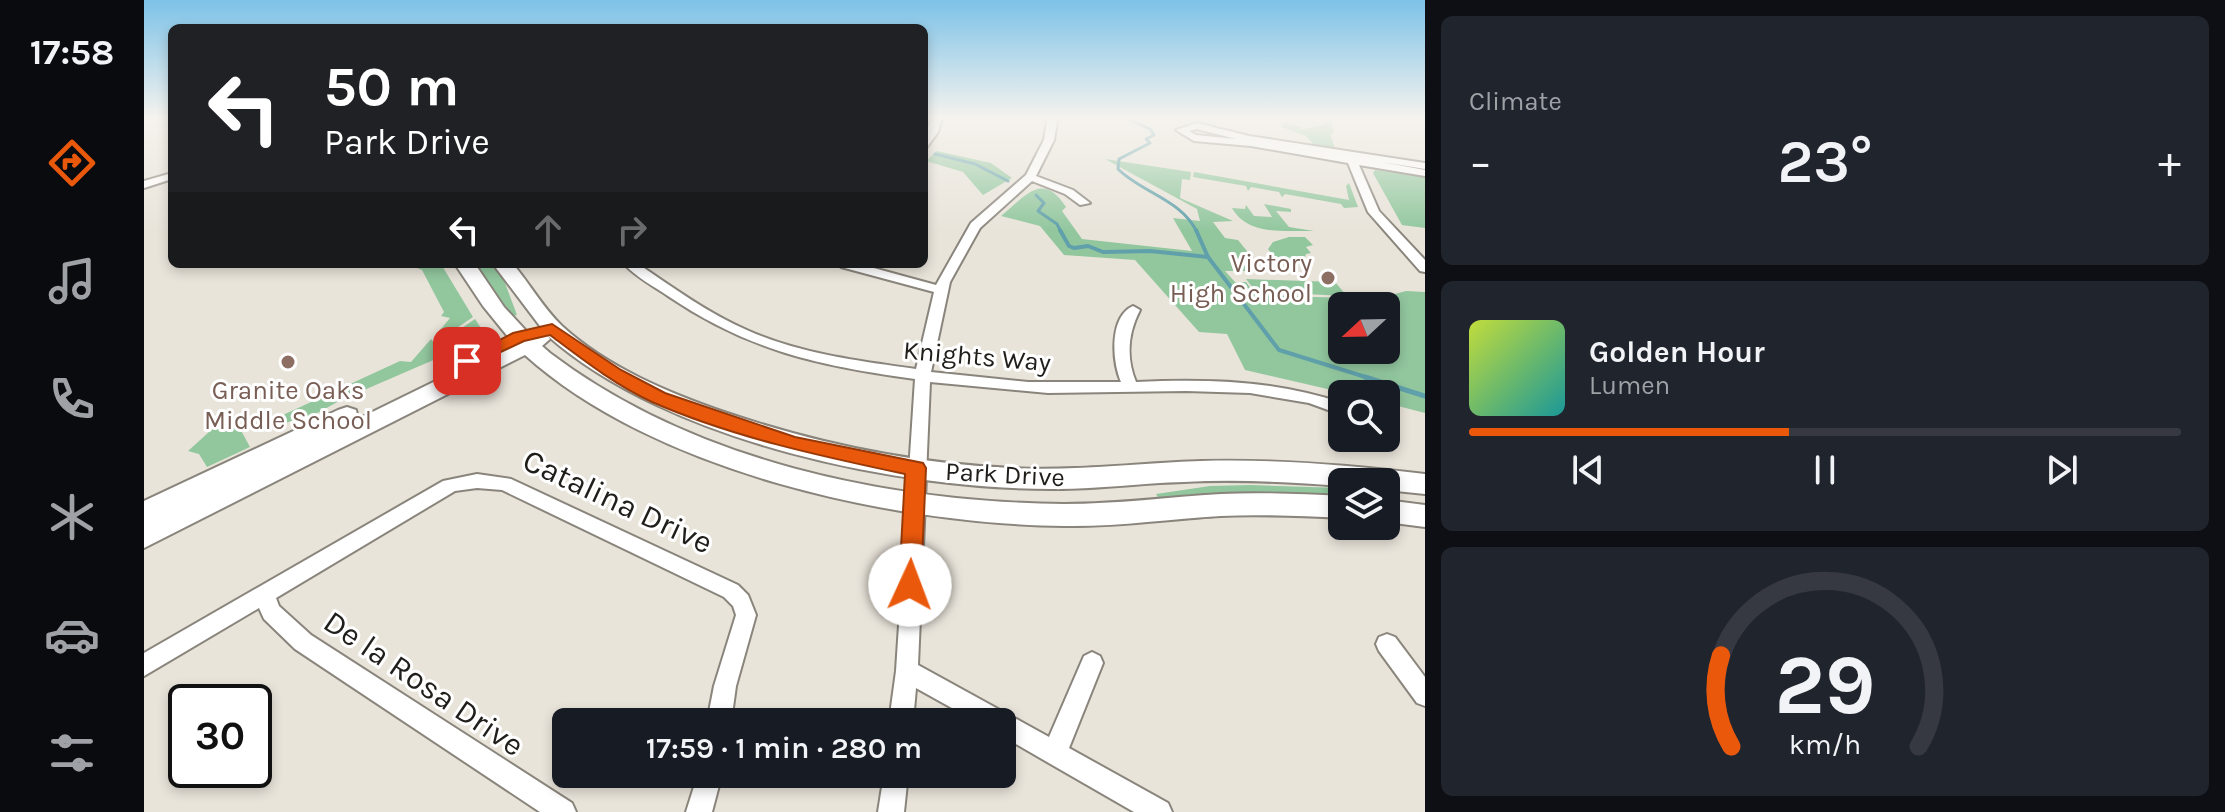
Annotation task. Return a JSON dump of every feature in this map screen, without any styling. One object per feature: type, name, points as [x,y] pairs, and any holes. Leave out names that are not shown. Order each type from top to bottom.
[{"type":"street","points":[[903,708],[924,363],[941,290],[975,226],[1030,177],[1041,155]]},
{"type":"street","points":[[1330,155],[1425,166]]},
{"type":"street","points":[[1334,155],[1425,173]]},
{"type":"street","points":[[1351,158],[1374,212],[1425,268]]},
{"type":"street","points":[[144,185],[168,177]]},
{"type":"street","points":[[1030,177],[1069,192],[1084,203]]},
{"type":"street","name":"Park Drive","points":[[467,268],[484,295],[523,341],[588,391],[675,437],[781,475],[855,492],[915,485],[1201,471],[1273,471],[1425,484]]},
{"type":"street","name":"Park Drive","points":[[506,268],[552,329],[614,374],[659,398],[986,512],[1067,515],[1222,505],[1328,507]]},
{"type":"street","name":"Knights Way","points":[[636,268],[718,321],[773,346],[832,363],[1022,388],[1257,388],[1310,397],[1328,404]]},
{"type":"street","points":[[860,268],[941,290]]},
{"type":"street","points":[[1131,387],[1125,376],[1123,326],[1133,310]]},
{"type":"street","points":[[144,514],[552,329]]},
{"type":"street","points":[[144,536],[523,341]]},
{"type":"street","name":"Catalina Drive","points":[[144,665],[449,486],[468,479],[505,484],[731,591],[741,601],[746,615],[721,708]]},
{"type":"street","points":[[1400,513],[1425,516]]},
{"type":"street","name":"De la Rosa Drive","points":[[264,593],[271,612],[303,642],[563,812]]},
{"type":"street","points":[[1387,644],[1425,695]]},
{"type":"street","points":[[1055,752],[1092,663]]},
{"type":"street","points":[[907,671],[975,708]]},
{"type":"street","points":[[1016,730],[1159,812]]},
{"type":"street","points":[[699,812],[706,788]]},
{"type":"street","points":[[891,812],[894,788]]},
{"type":"green space","points":[[933,155],[955,155],[991,163],[1012,178],[983,195],[963,172],[928,159]]},
{"type":"green space","points":[[1105,159],[1191,172],[1190,180],[1182,179],[1180,198],[1233,221],[1213,222],[1225,238],[1238,240],[1252,257],[1247,257],[1255,271],[1225,271],[1235,282],[1246,282],[1256,295],[1328,297],[1328,364],[1400,364],[1400,293],[1425,292],[1425,413],[1400,407],[1400,380],[1328,380],[1328,389],[1245,370],[1227,334],[1199,332],[1135,260],[1064,255],[1040,226],[1001,216],[1034,190],[1049,190],[1066,207],[1062,211],[1082,239],[1192,251],[1173,218],[1200,221],[1197,209]]},
{"type":"green space","points":[[1375,170],[1425,177],[1425,228],[1402,225],[1373,173]]},
{"type":"green space","points":[[1194,172],[1349,200],[1346,186],[1349,183],[1358,207],[1344,208],[1341,204],[1285,194],[1282,197],[1279,192],[1251,187],[1248,191],[1246,186],[1193,177]]},
{"type":"green space","points":[[1264,204],[1291,209],[1291,212],[1276,211],[1289,227],[1314,231],[1258,228],[1248,224],[1232,208],[1245,209],[1246,205],[1254,216],[1272,217]]},
{"type":"green space","points":[[1289,237],[1305,237],[1313,245],[1306,247],[1311,253],[1306,254],[1304,260],[1276,260],[1268,249],[1273,242]]},
{"type":"green space","points":[[417,268],[443,268],[473,317],[448,334],[435,336],[450,318],[441,316],[444,312],[422,270]]},
{"type":"green space","points":[[477,268],[495,268],[505,283],[517,315],[512,316]]},
{"type":"green space","points":[[1246,279],[1335,282],[1344,292],[1328,292],[1328,295],[1256,292]]},
{"type":"green space","points":[[475,319],[481,328],[470,347],[451,353],[444,340]]},
{"type":"green space","points":[[431,339],[445,355],[341,400],[294,426],[291,421],[286,423],[282,416],[400,361],[411,362]]},
{"type":"green space","points":[[231,412],[250,447],[207,467],[199,454],[188,451]]},
{"type":"green space","points":[[1210,486],[1328,488],[1328,495],[1263,493],[1159,499],[1156,494]]},
{"type":"waterway","points":[[939,155],[975,164],[1008,181]]},
{"type":"waterway","points":[[1127,155],[1119,159],[1118,169],[1171,204],[1197,231]]},
{"type":"waterway","points":[[1036,195],[1044,203],[1038,211],[1057,224],[1060,230]]},
{"type":"waterway","points":[[1060,230],[1069,246],[1074,248],[1088,246],[1103,252],[1150,251],[1208,257]]},
{"type":"waterway","points":[[1197,231],[1208,257]]},
{"type":"waterway","points":[[1208,257],[1279,350],[1372,379]]},
{"type":"waterway","points":[[1365,377],[1425,396]]},
{"type":"place","name":"Victory High School","points":[[1328,278]]},
{"type":"place","name":"Granite Oaks Middle School","points":[[288,362]]},
{"type":"route","points":[[467,361],[519,337],[552,329],[574,348],[614,374],[659,398],[794,444],[916,468],[910,585]]}]
